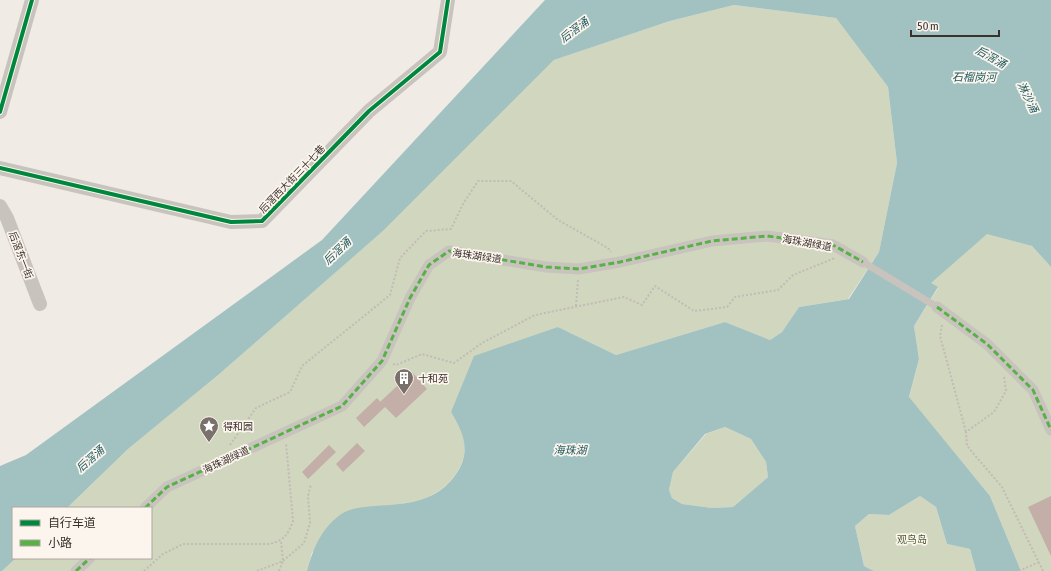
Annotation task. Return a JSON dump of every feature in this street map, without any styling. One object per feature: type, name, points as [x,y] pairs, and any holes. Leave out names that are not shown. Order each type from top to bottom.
[{"type":"street","points":[[0,112],[32,0]]},
{"type":"street","name":"后滘西大街三十七巷","points":[[0,168],[231,222],[262,221],[369,111],[440,52],[448,0]]},
{"type":"street","name":"后滘东一街","points":[[0,206],[7,218],[40,304]]},
{"type":"street","name":"海珠湖绿道","points":[[146,507],[167,487],[342,406],[382,361],[410,298],[429,265],[449,250],[546,267],[579,269],[620,262],[712,241],[767,236],[833,245],[863,262]]},
{"type":"street","points":[[940,310],[987,344],[1033,390],[1051,430]]},
{"type":"street","points":[[76,571],[89,559]]},
{"type":"lane","points":[[863,262],[940,310]]},
{"type":"path","points":[[382,361],[396,365],[422,354],[454,363],[482,343],[535,315],[624,297],[642,305],[655,286],[694,311],[727,307],[735,297],[778,290],[793,275],[847,253]]},
{"type":"path","points":[[576,306],[579,269]]},
{"type":"path","points":[[940,310],[940,336],[966,432],[967,446],[1002,487],[1044,571]]},
{"type":"path","points":[[966,432],[994,412],[1006,391],[1002,359]]},
{"type":"path","points":[[144,571],[163,554],[183,544],[270,544],[281,541],[289,531],[293,521],[285,432]]},
{"type":"path","points":[[257,571],[283,561],[304,543],[310,523],[308,496],[311,484]]},
{"type":"path","points":[[279,571],[283,561],[281,541]]},
{"type":"path","points":[[1019,571],[1039,562]]},
{"type":"green space","points":[[734,5],[836,18],[888,87],[897,163],[879,252],[848,299],[799,307],[782,332],[770,340],[725,322],[616,355],[558,327],[451,412],[461,428],[465,448],[460,467],[448,483],[428,497],[400,504],[312,552],[307,571],[2,571],[15,559],[152,559],[152,507],[68,507],[128,449],[217,376],[383,231],[554,60],[670,21]]},
{"type":"green space","points":[[987,233],[1032,246],[1051,267],[1051,571],[1021,571],[990,496],[909,398],[919,359],[914,326],[938,288],[930,283]]},
{"type":"green space","points":[[725,427],[751,439],[766,462],[768,477],[733,507],[712,508],[682,504],[672,498],[669,490],[673,472],[706,434]]},
{"type":"green space","name":"观鸟岛","points":[[920,496],[936,507],[947,544],[970,549],[976,571],[874,571],[864,566],[855,526],[869,514],[889,515]]},
{"type":"water","name":"海珠湖","points":[[545,0],[1051,0],[1051,267],[1032,246],[987,234],[931,283],[938,287],[914,326],[919,359],[909,397],[990,496],[1021,571],[976,571],[970,549],[947,544],[936,507],[920,496],[889,515],[869,514],[855,526],[864,566],[874,571],[307,571],[315,547],[323,533],[340,515],[352,509],[361,507],[399,504],[422,499],[442,489],[458,471],[462,463],[465,448],[462,434],[451,412],[474,356],[558,327],[616,355],[725,322],[770,340],[782,332],[799,307],[849,299],[879,252],[897,163],[888,87],[836,18],[734,5],[670,21],[554,60],[383,231],[217,376],[128,449],[68,507],[12,507],[12,559],[15,559],[2,571],[0,571],[0,466],[26,455],[322,240]],"holes":[[[725,427],[751,439],[766,462],[768,477],[733,507],[712,508],[682,504],[672,498],[669,490],[673,472],[705,434]]]},
{"type":"building","name":"十和苑","points":[[412,372],[427,389],[396,418],[380,402]]},
{"type":"building","points":[[377,398],[385,407],[364,427],[356,418]]},
{"type":"building","points":[[357,443],[365,451],[343,472],[336,464]]},
{"type":"building","points":[[329,445],[336,452],[308,479],[302,472]]},
{"type":"building","points":[[1051,496],[1051,556],[1028,507]]},
{"type":"marked path","points":[[146,507],[167,487],[342,406],[382,361],[410,298],[429,265],[449,251],[546,267],[579,269],[620,262],[712,241],[767,236],[833,245],[863,262]]},
{"type":"marked path","points":[[937,307],[987,344],[1033,390],[1051,430]]},
{"type":"marked path","points":[[76,571],[89,559]]},
{"type":"cycle path","points":[[0,112],[32,0]]},
{"type":"cycle path","points":[[0,168],[231,222],[262,221],[369,111],[440,52],[448,0]]},
{"type":"place","name":"十和苑","points":[[404,395]]},
{"type":"place","name":"得和园","points":[[209,443]]},
{"type":"water label","name":"后滘涌","points":[[574,30]]},
{"type":"water label","name":"后滘涌","points":[[991,57]]},
{"type":"water label","name":"石榴岗河","points":[[974,77]]},
{"type":"water label","name":"淋沙涌","points":[[1028,97]]},
{"type":"water label","name":"后滘涌","points":[[337,251]]},
{"type":"water label","name":"后滘涌","points":[[90,459]]}]
